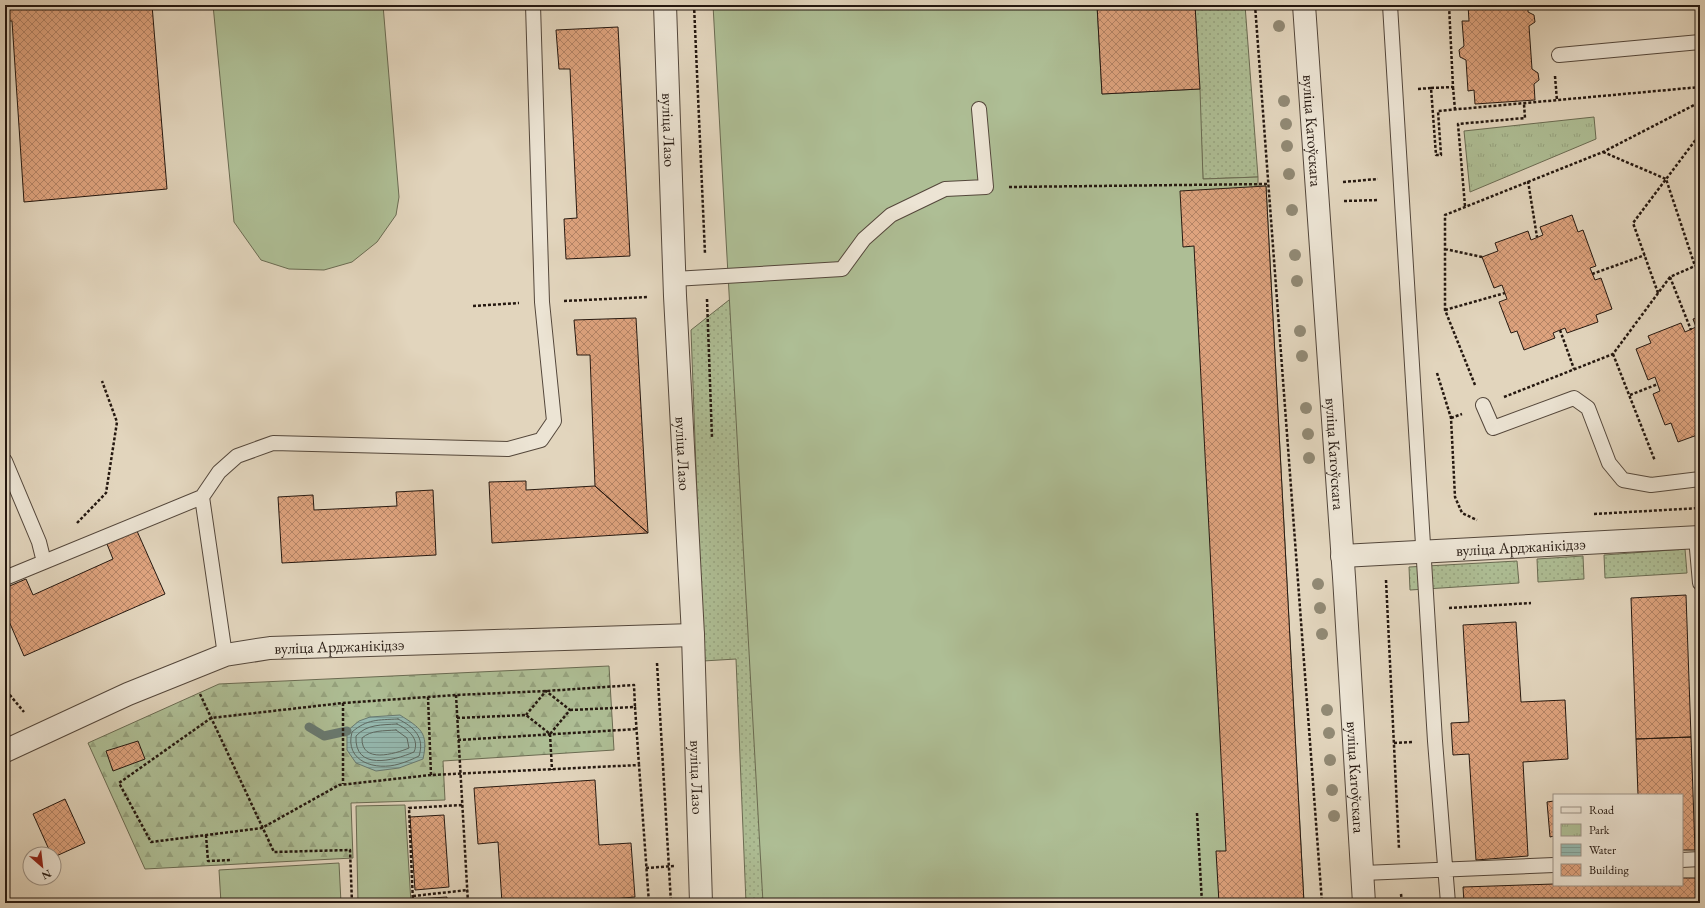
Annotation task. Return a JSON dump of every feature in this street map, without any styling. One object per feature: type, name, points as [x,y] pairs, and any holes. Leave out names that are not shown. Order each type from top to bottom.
[{"type":"street","name":"вуліца Лазо","points":[[665,5],[675,287],[693,635],[701,903]]},
{"type":"street","name":"вуліца Катоўскага","points":[[1304,5],[1364,903]]},
{"type":"street","name":"вуліца Арджанікідзэ","points":[[1342,556],[1698,538]]},
{"type":"street","name":"вуліца Арджанікідзэ","points":[[5,750],[128,694],[225,655],[270,648],[693,635]]},
{"type":"lane","points":[[5,578],[202,497],[219,472],[237,456],[273,443],[508,449],[541,440],[554,421],[542,302],[533,5]]},
{"type":"lane","points":[[1390,5],[1423,552],[1448,903]]},
{"type":"lane","points":[[1559,56],[1700,42]]},
{"type":"lane","points":[[675,287],[842,269],[864,239],[891,216],[946,189],[986,187],[979,109]]},
{"type":"lane","points":[[1483,405],[1493,428],[1574,398],[1588,408],[1609,463],[1623,480],[1651,484],[1700,479]]},
{"type":"lane","points":[[5,461],[39,542],[44,562]]},
{"type":"lane","points":[[202,497],[225,655]]},
{"type":"lane","points":[[1698,538],[1700,583]]},
{"type":"lane","points":[[1683,860],[1700,859]]},
{"type":"lane","points":[[1363,873],[1553,865]]},
{"type":"path","points":[[1255,5],[1322,903]]},
{"type":"path","points":[[1449,5],[1455,110]]},
{"type":"path","points":[[1412,89],[1453,87]]},
{"type":"path","points":[[1431,88],[1436,155],[1441,155],[1438,111],[1700,87]]},
{"type":"path","points":[[1483,405],[1444,310],[1445,214],[1603,152],[1700,102]]},
{"type":"path","points":[[1465,206],[1458,124],[1525,118],[1524,104]]},
{"type":"path","points":[[1658,293],[1633,223],[1700,134]]},
{"type":"path","points":[[1603,152],[1666,180],[1695,266]]},
{"type":"path","points":[[1340,182],[1400,178]]},
{"type":"path","points":[[1528,181],[1537,237]]},
{"type":"path","points":[[986,187],[1269,184]]},
{"type":"path","points":[[1342,201],[1402,199]]},
{"type":"path","points":[[1445,249],[1482,257]]},
{"type":"path","points":[[1592,274],[1645,255]]},
{"type":"path","points":[[1451,418],[1613,354],[1670,277],[1695,266],[1700,266]]},
{"type":"path","points":[[1670,277],[1691,330]]},
{"type":"path","points":[[473,306],[542,302],[675,287]]},
{"type":"path","points":[[1444,310],[1505,293]]},
{"type":"path","points":[[1560,330],[1574,369]]},
{"type":"path","points":[[1613,354],[1655,461],[1662,460]]},
{"type":"path","points":[[1435,369],[1451,418],[1456,497],[1462,513],[1476,520],[1483,520]]},
{"type":"path","points":[[75,524],[106,493],[117,422],[102,381]]},
{"type":"path","points":[[1630,395],[1658,384]]},
{"type":"path","points":[[1592,514],[1700,508]]},
{"type":"path","points":[[1384,554],[1402,903]]},
{"type":"path","points":[[1427,609],[1531,603]]},
{"type":"path","points":[[639,765],[460,775],[431,775],[343,784],[262,828],[151,842],[119,783],[211,718],[343,703],[634,685],[649,903]]},
{"type":"path","points":[[5,686],[9,694],[42,734]]},
{"type":"path","points":[[198,690],[274,852],[350,850],[352,903]]},
{"type":"path","points":[[546,691],[570,710],[636,707]]},
{"type":"path","points":[[526,715],[546,691]]},
{"type":"path","points":[[456,695],[468,903]]},
{"type":"path","points":[[428,698],[431,775]]},
{"type":"path","points":[[343,703],[343,784]]},
{"type":"path","points":[[552,770],[550,734],[570,710]]},
{"type":"path","points":[[457,718],[526,715],[550,734]]},
{"type":"path","points":[[458,740],[636,728]]},
{"type":"path","points":[[413,903],[409,808],[462,805]]},
{"type":"path","points":[[1197,813],[1202,903]]},
{"type":"path","points":[[206,835],[208,861],[232,860]]},
{"type":"path","points":[[646,868],[656,868]]},
{"type":"path","points":[[413,896],[468,890]]},
{"type":"green space","points":[[213,5],[383,5],[399,197],[396,215],[377,242],[352,262],[324,270],[289,269],[261,260],[234,222]]},
{"type":"green space","points":[[713,5],[1097,5],[1102,94],[1200,89],[1203,179],[1258,177],[1258,186],[1266,186],[1304,903],[763,903]]},
{"type":"green space","points":[[1195,5],[1245,5],[1258,177],[1203,179]]},
{"type":"green space","points":[[1594,117],[1596,139],[1470,192],[1464,131]]},
{"type":"green space","points":[[729,300],[921,903],[746,903],[736,659],[703,661],[691,330]]},
{"type":"green space","points":[[1685,549],[1687,573],[1605,578],[1604,555]]},
{"type":"green space","points":[[1583,556],[1584,579],[1538,582],[1537,559]]},
{"type":"green space","points":[[1517,561],[1519,583],[1410,590],[1409,567]]},
{"type":"green space","points":[[609,666],[614,750],[443,761],[445,800],[351,803],[353,858],[145,869],[88,743],[219,684]]},
{"type":"green space","points":[[405,805],[411,903],[358,903],[356,806]]},
{"type":"green space","points":[[339,863],[341,903],[221,903],[219,870]]},
{"type":"water","points":[[400,715],[418,728],[424,737],[425,750],[423,759],[399,768],[376,771],[356,763],[347,750],[347,731],[359,721],[370,717]]},
{"type":"building","points":[[5,5],[152,5],[167,189],[24,202],[12,21],[5,21]]},
{"type":"building","points":[[1097,5],[1195,5],[1200,89],[1102,94]]},
{"type":"building","points":[[1468,5],[1528,5],[1528,12],[1534,15],[1535,22],[1529,26],[1532,69],[1538,73],[1539,80],[1534,84],[1535,100],[1475,104],[1474,90],[1468,91],[1466,60],[1460,57],[1459,50],[1464,46],[1462,21],[1469,21]]},
{"type":"building","points":[[618,27],[630,256],[566,259],[564,219],[577,218],[570,69],[559,69],[556,30]]},
{"type":"building","points":[[1266,186],[1304,903],[1219,903],[1216,851],[1226,851],[1194,246],[1183,247],[1180,191]]},
{"type":"building","points":[[1572,215],[1578,232],[1583,230],[1596,266],[1590,268],[1595,280],[1601,278],[1612,309],[1596,315],[1598,322],[1567,333],[1565,328],[1553,333],[1555,338],[1524,350],[1517,331],[1511,333],[1499,302],[1507,299],[1502,285],[1494,288],[1482,257],[1498,251],[1495,243],[1528,231],[1531,240],[1543,235],[1540,227]]},
{"type":"building","points":[[1700,317],[1700,434],[1678,442],[1671,423],[1665,425],[1653,394],[1660,391],[1655,377],[1648,380],[1636,349],[1651,343],[1648,336],[1681,323],[1685,332],[1696,327],[1693,319]]},
{"type":"building","points":[[636,318],[648,533],[595,486],[590,355],[577,355],[574,320]]},
{"type":"building","points":[[526,481],[526,490],[595,486],[648,533],[492,543],[489,482]]},
{"type":"building","points":[[433,490],[436,555],[282,563],[278,497],[313,495],[314,510],[397,506],[396,492]]},
{"type":"building","points":[[137,531],[165,594],[24,656],[5,612],[5,588],[26,579],[33,595],[113,559],[107,544]]},
{"type":"building","points":[[1686,595],[1691,737],[1636,739],[1631,598]]},
{"type":"building","points":[[1516,622],[1521,702],[1565,700],[1568,759],[1523,762],[1528,856],[1476,860],[1469,754],[1453,755],[1451,723],[1469,722],[1463,625]]},
{"type":"building","points":[[1691,737],[1695,850],[1683,850],[1683,794],[1638,794],[1636,739]]},
{"type":"building","points":[[138,741],[145,759],[113,771],[106,751]]},
{"type":"building","points":[[595,780],[599,845],[631,843],[635,897],[600,900],[600,903],[502,903],[498,842],[478,844],[474,788]]},
{"type":"building","points":[[65,799],[85,843],[62,853],[62,846],[47,846],[33,814]]},
{"type":"building","points":[[1553,801],[1553,836],[1550,837],[1547,802]]},
{"type":"building","points":[[444,815],[449,887],[415,890],[410,817]]},
{"type":"building","points":[[1683,878],[1700,878],[1700,903],[1464,903],[1463,887],[1553,884],[1553,886],[1683,886]]},
{"type":"building","points":[[447,897],[447,903],[417,903],[416,899]]},
{"type":"waterway","points":[[309,727],[324,736],[347,731]]}]
